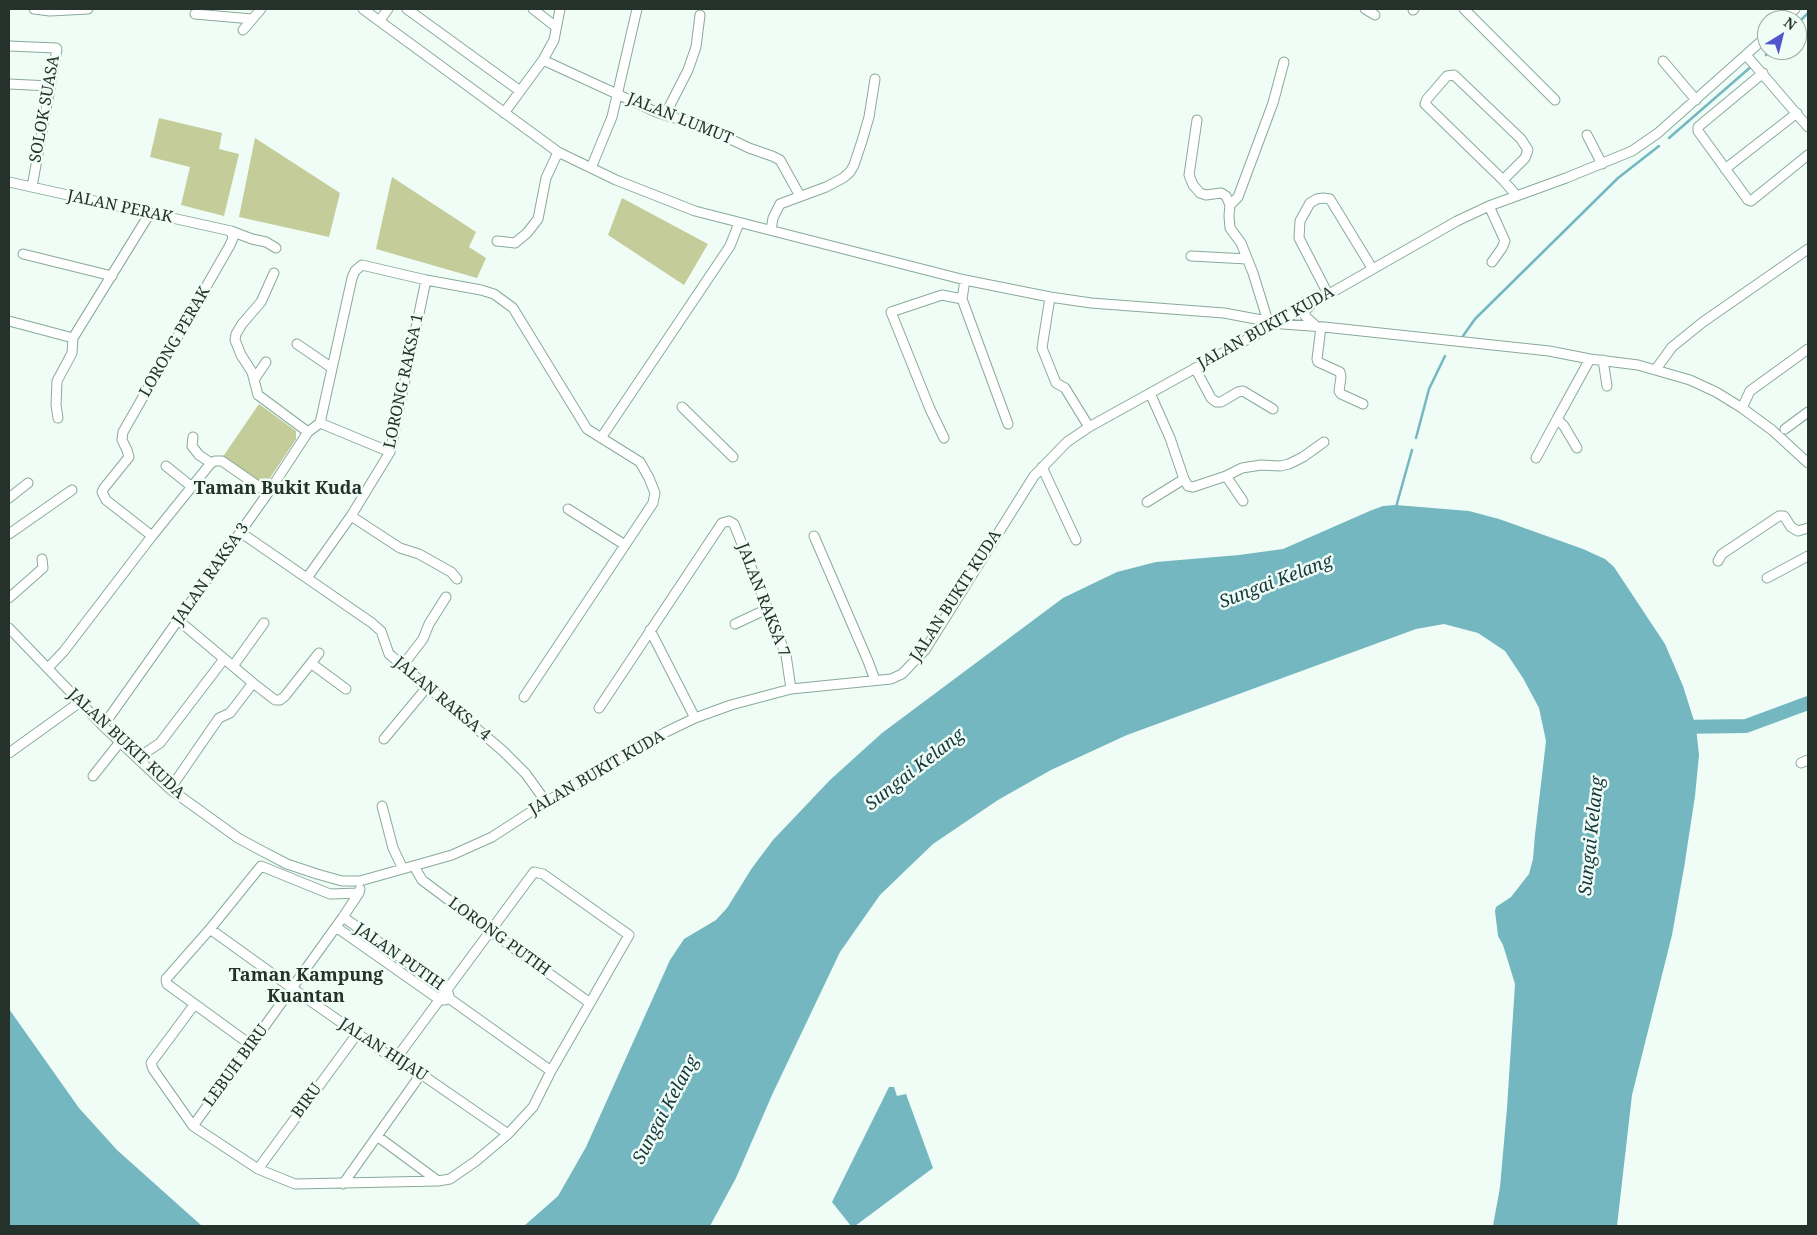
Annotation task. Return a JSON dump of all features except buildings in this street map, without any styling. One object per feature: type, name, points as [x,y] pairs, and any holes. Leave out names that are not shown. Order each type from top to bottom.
[{"type":"street","points":[[34,9],[50,11],[88,9]]},
{"type":"street","points":[[242,30],[261,9]]},
{"type":"street","points":[[363,9],[558,152],[591,168],[695,211],[965,280],[1050,297],[1091,303],[1285,317],[1320,326]]},
{"type":"street","points":[[380,20],[388,9]]},
{"type":"street","points":[[408,9],[520,91]]},
{"type":"street","points":[[533,9],[556,27]]},
{"type":"street","points":[[504,113],[543,60],[554,40],[560,9]]},
{"type":"street","points":[[591,168],[612,118],[637,9]]},
{"type":"street","points":[[1364,9],[1375,15]]},
{"type":"street","points":[[1464,9],[1556,100]]},
{"type":"street","points":[[195,14],[252,19]]},
{"type":"street","points":[[665,115],[688,70],[696,47],[700,15]]},
{"type":"street","name":"JALAN BUKIT KUDA","points":[[9,628],[103,726],[170,789],[238,838],[287,864],[342,881],[360,881],[452,855],[492,837],[546,802],[666,732],[695,718],[731,705],[790,690],[890,679],[902,674],[924,650],[1034,476],[1067,442],[1089,427],[1457,221],[1489,206],[1632,151],[1658,133],[1757,45]]},
{"type":"street","name":"SOLOK SUASA","points":[[9,46],[56,48],[32,187]]},
{"type":"street","points":[[1746,54],[1808,127]]},
{"type":"street","name":"JALAN LUMUT","points":[[543,60],[665,115],[709,129],[780,160],[800,196]]},
{"type":"street","points":[[1663,61],[1696,100]]},
{"type":"street","points":[[1230,205],[1238,197],[1273,103],[1284,62]]},
{"type":"street","points":[[1763,73],[1698,127],[1698,131],[1748,200],[1751,201],[1808,155]]},
{"type":"street","points":[[1503,180],[1525,158],[1528,150],[1522,139],[1454,76],[1447,76],[1427,99],[1425,104],[1503,180],[1516,196]]},
{"type":"street","points":[[771,230],[780,204],[826,187],[850,172],[869,117],[875,79]]},
{"type":"street","points":[[9,84],[50,86]]},
{"type":"street","points":[[1725,168],[1797,114]]},
{"type":"street","points":[[1197,120],[1190,175],[1193,185],[1197,190],[1206,195],[1221,193],[1226,196],[1230,205],[1228,216],[1230,228],[1241,243],[1266,315]]},
{"type":"street","points":[[1587,135],[1602,164]]},
{"type":"street","points":[[497,241],[515,243],[527,233],[538,219],[546,178],[558,152]]},
{"type":"street","name":"JALAN PERAK","points":[[9,182],[231,231],[266,242],[276,248]]},
{"type":"street","points":[[1328,294],[1299,238],[1300,221],[1310,203],[1316,199],[1330,199],[1372,268]]},
{"type":"street","points":[[1489,206],[1505,241],[1492,262]]},
{"type":"street","points":[[58,418],[56,405],[57,381],[72,353],[74,338],[150,213]]},
{"type":"street","points":[[602,438],[730,246],[739,223]]},
{"type":"street","name":"LORONG PERAK","points":[[152,536],[103,496],[104,488],[126,462],[130,452],[122,440],[123,432],[230,245],[233,238],[231,231]]},
{"type":"street","points":[[1656,369],[1672,348],[1703,322],[1808,249]]},
{"type":"street","points":[[23,254],[112,276]]},
{"type":"street","points":[[1191,256],[1247,259]]},
{"type":"street","points":[[390,452],[320,423],[352,278],[359,267],[366,265],[426,280],[481,290],[494,294],[513,308],[587,429],[640,462],[650,478],[655,493],[653,504],[524,697]]},
{"type":"street","points":[[274,273],[261,302],[242,324],[235,340],[240,355],[248,365],[258,395],[308,432]]},
{"type":"street","name":"LORONG RAKSA 1","points":[[307,578],[351,516],[390,452],[426,280]]},
{"type":"street","points":[[965,280],[962,299],[1008,424]]},
{"type":"street","points":[[944,438],[891,312],[942,295],[962,299]]},
{"type":"street","points":[[1050,297],[1042,348],[1056,383],[1066,388],[1089,427]]},
{"type":"street","points":[[1314,302],[1305,311],[1305,316],[1320,326]]},
{"type":"street","points":[[1228,314],[1276,323],[1320,326],[1549,351],[1656,369],[1690,380],[1716,392],[1742,408],[1772,430],[1808,463]]},
{"type":"street","points":[[1241,316],[1252,322],[1255,326],[1252,336]]},
{"type":"street","points":[[9,321],[74,338]]},
{"type":"street","points":[[1320,326],[1318,362],[1340,372],[1339,391],[1341,394],[1363,404]]},
{"type":"street","points":[[297,344],[332,368]]},
{"type":"street","points":[[1742,408],[1750,391],[1808,350]]},
{"type":"street","points":[[1536,458],[1590,359]]},
{"type":"street","points":[[1603,360],[1607,386]]},
{"type":"street","points":[[254,380],[266,362]]},
{"type":"street","points":[[1195,368],[1211,398],[1216,402],[1221,402],[1243,391],[1273,409]]},
{"type":"street","points":[[1150,393],[1188,486],[1193,487],[1226,476],[1242,468],[1289,464],[1303,457],[1324,442]]},
{"type":"street","points":[[682,407],[733,457]]},
{"type":"street","points":[[1785,428],[1808,412]]},
{"type":"street","points":[[1557,419],[1564,426],[1577,448]]},
{"type":"street","name":"JALAN RAKSA 3","points":[[103,726],[268,493],[308,432],[320,423]]},
{"type":"street","points":[[193,438],[192,446],[199,455],[211,463]]},
{"type":"street","points":[[48,668],[64,651],[152,536],[211,463],[215,461],[222,462],[268,493]]},
{"type":"street","points":[[166,466],[192,487]]},
{"type":"street","points":[[1042,467],[1076,540]]},
{"type":"street","points":[[1226,476],[1243,501]]},
{"type":"street","points":[[1147,502],[1184,479]]},
{"type":"street","points":[[9,498],[28,483]]},
{"type":"street","points":[[9,534],[72,490]]},
{"type":"street","points":[[568,509],[625,545]]},
{"type":"street","points":[[351,516],[400,548],[419,554],[451,572],[457,579]]},
{"type":"street","points":[[1718,561],[1722,554],[1779,516],[1784,516],[1791,527],[1798,531],[1808,528]]},
{"type":"street","name":"JALAN RAKSA 7","points":[[650,630],[722,523],[729,521],[734,524],[786,655],[790,690]]},
{"type":"street","name":"JALAN RAKSA 4","points":[[240,532],[372,623],[381,631],[389,654],[509,757],[526,774],[546,802]]},
{"type":"street","points":[[814,536],[875,680]]},
{"type":"street","points":[[1767,578],[1808,556]]},
{"type":"street","points":[[9,598],[42,568],[42,559]]},
{"type":"street","points":[[403,665],[422,639],[428,624],[446,597]]},
{"type":"street","points":[[735,624],[768,609]]},
{"type":"street","points":[[178,620],[272,698],[280,700],[319,654]]},
{"type":"street","points":[[233,666],[264,623]]},
{"type":"street","points":[[599,708],[650,630],[695,718]]},
{"type":"street","points":[[134,756],[145,753],[160,743],[224,659]]},
{"type":"street","points":[[312,664],[346,689]]},
{"type":"street","points":[[170,789],[219,718],[230,713],[253,683]]},
{"type":"street","points":[[384,739],[428,686]]},
{"type":"street","points":[[9,753],[80,702]]},
{"type":"street","points":[[93,776],[120,742]]},
{"type":"street","points":[[382,806],[392,848],[403,869]]},
{"type":"street","points":[[251,1045],[194,1005],[167,984],[166,979],[210,929],[261,866],[330,894],[359,893]]},
{"type":"street","name":"LORONG PUTIH","points":[[414,866],[422,880],[590,1003]]},
{"type":"street","points":[[194,1005],[152,1060],[151,1066],[193,1126],[258,1169],[295,1184],[438,1181],[450,1179],[476,1161],[508,1134],[533,1107],[551,1071],[629,935],[543,874],[534,872],[490,931],[449,994]]},
{"type":"street","name":"LEBUH BIRU","points":[[193,1126],[343,917],[359,893],[360,881]]},
{"type":"street","name":"JALAN PUTIH","points":[[343,917],[551,1071]]},
{"type":"street","name":"JALAN PUTIH","points":[[336,927],[440,1000],[449,994]]},
{"type":"street","name":"JALAN HIJAU","points":[[210,929],[357,1034],[421,1074],[508,1134]]},
{"type":"street","points":[[396,1060],[440,1000]]},
{"type":"street","name":"BIRU","points":[[258,1169],[357,1034]]},
{"type":"street","points":[[344,1184],[421,1074]]},
{"type":"street","points":[[376,1136],[438,1181]]},
{"type":"green space","points":[[159,118],[222,133],[219,149],[239,154],[224,216],[181,205],[190,167],[150,157]]},
{"type":"green space","points":[[255,138],[340,193],[329,237],[239,217]]},
{"type":"green space","points":[[392,177],[476,232],[469,247],[486,258],[477,278],[376,249]]},
{"type":"green space","points":[[622,198],[708,244],[684,285],[608,235]]},
{"type":"green space","points":[[259,404],[296,431],[296,439],[264,487],[222,458]]},
{"type":"water","name":"Sungai Kelang","points":[[1396,505],[1469,511],[1499,519],[1583,549],[1605,559],[1614,567],[1665,644],[1683,686],[1696,727],[1699,755],[1684,868],[1672,935],[1632,1095],[1617,1226],[1493,1226],[1500,1187],[1515,984],[1503,945],[1498,936],[1495,911],[1496,907],[1511,897],[1529,874],[1533,859],[1546,741],[1539,708],[1523,678],[1505,651],[1478,633],[1444,624],[1416,629],[1127,735],[1051,770],[998,800],[933,844],[880,895],[840,952],[772,1095],[736,1178],[710,1226],[524,1226],[558,1196],[586,1147],[670,960],[684,939],[716,920],[727,908],[752,868],[773,840],[830,780],[882,733],[1063,598],[1117,572],[1156,562],[1283,549],[1372,510],[1383,506]]},
{"type":"water","points":[[9,1009],[79,1108],[117,1150],[202,1226],[11,1226],[9,1224]]},
{"type":"water","points":[[889,1087],[894,1087],[897,1096],[906,1094],[933,1168],[855,1226],[851,1226],[832,1202]]},
{"type":"waterway","points":[[1669,138],[1753,65]]},
{"type":"waterway","points":[[1463,336],[1475,319],[1618,178],[1659,146]]},
{"type":"waterway","points":[[1416,438],[1429,389],[1445,356]]},
{"type":"waterway","points":[[1396,507],[1412,450]]},
{"type":"waterway","points":[[1678,727],[1746,726],[1808,703]]},
{"type":"district","name":"Taman Bukit Kuda","points":[[278,489]]},
{"type":"district","name":"Taman Kampung Kuantan","points":[[306,986]]}]
